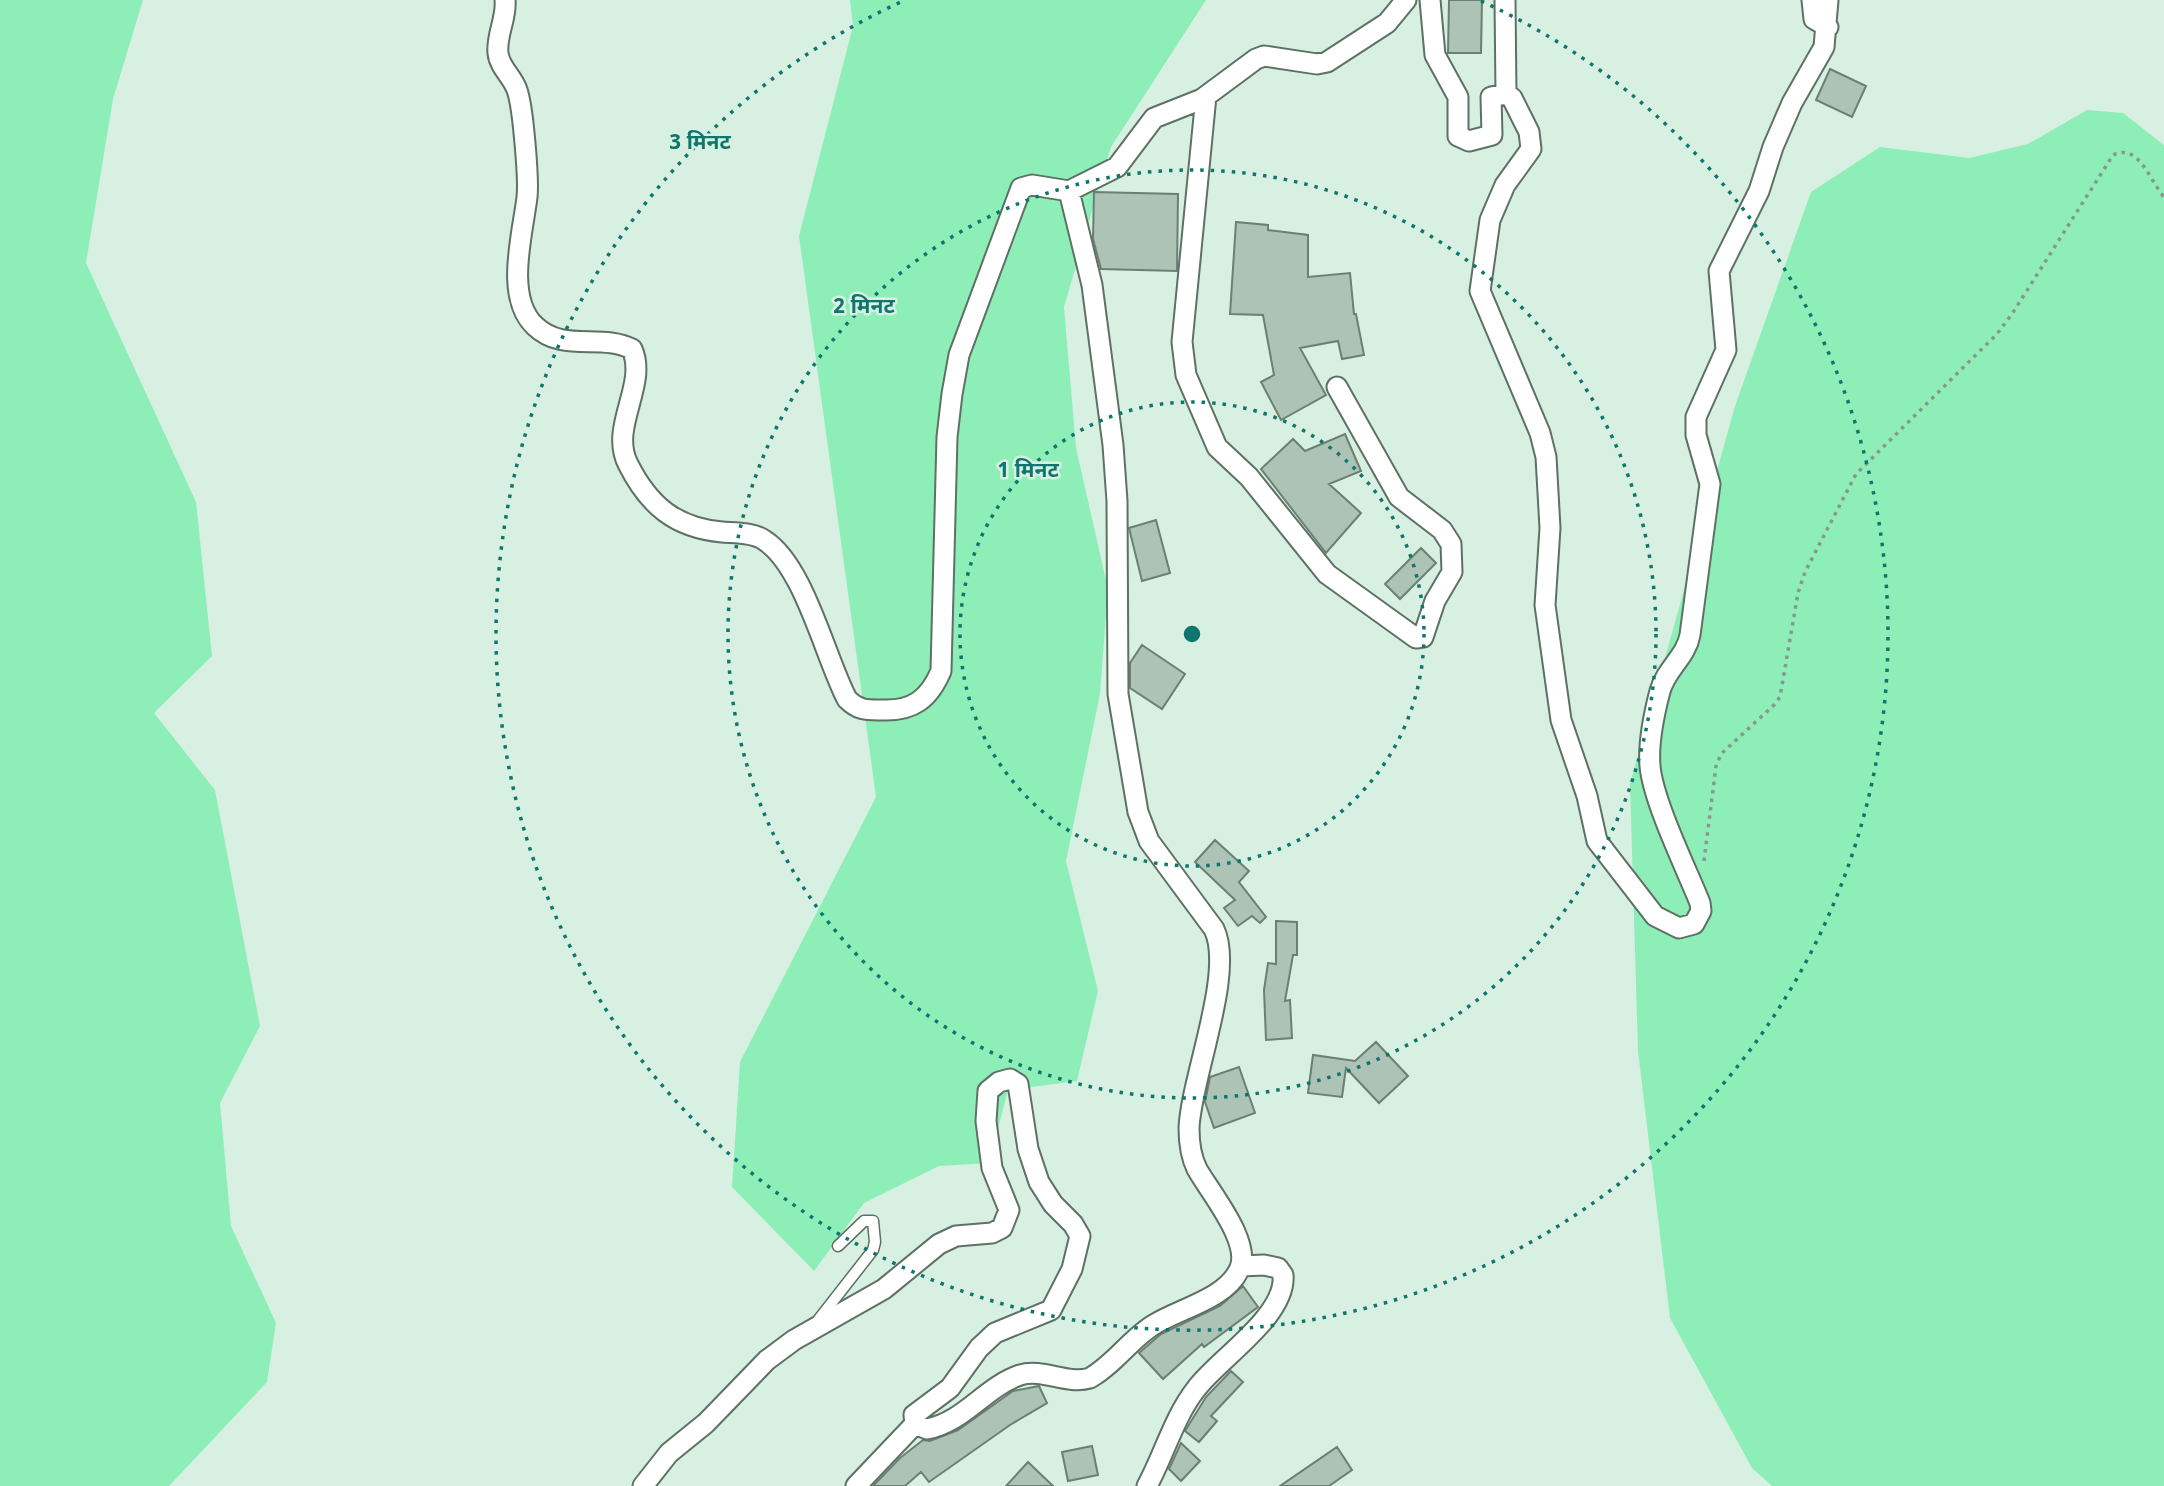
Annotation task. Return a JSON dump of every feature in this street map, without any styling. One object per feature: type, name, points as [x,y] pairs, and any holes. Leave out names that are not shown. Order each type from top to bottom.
[{"type":"street","points":[[505,0],[498,50],[519,95],[527,185],[518,274],[530,320],[547,336],[556,339],[615,344],[632,349],[635,374],[622,448],[636,477],[669,518],[695,528],[755,536],[775,549],[796,581],[842,689],[848,699],[861,710],[901,710],[915,706],[926,697],[941,671],[947,437],[959,355],[1021,188],[1032,185],[1069,191],[1117,167],[1154,118],[1206,96],[1264,56],[1317,64],[1327,62],[1383,27],[1402,9],[1406,0]]},
{"type":"street","points":[[1430,0],[1435,55],[1458,97],[1456,132],[1460,139],[1469,141],[1492,135],[1491,97],[1506,94],[1512,98],[1529,132],[1531,149],[1504,185],[1490,220],[1480,291],[1540,433],[1546,457],[1550,528],[1545,605],[1561,720],[1601,848],[1655,916],[1668,925],[1689,928],[1698,917],[1700,904],[1654,785],[1649,761],[1653,723],[1664,678],[1684,652],[1690,635],[1710,484],[1696,435],[1696,417],[1726,356],[1718,280],[1721,262],[1759,191],[1773,147],[1792,103],[1824,47],[1828,27],[1828,0]]},
{"type":"street","points":[[1505,0],[1506,94]]},
{"type":"street","points":[[1812,0],[1814,19],[1828,27]]},
{"type":"street","points":[[1206,96],[1182,342],[1186,375],[1204,421],[1217,447],[1249,477],[1327,574],[1416,638],[1423,637],[1435,601],[1452,572],[1451,544],[1442,530],[1399,497],[1337,387]]},
{"type":"street","points":[[915,1424],[927,1429],[943,1424],[1023,1374],[1078,1381],[1090,1378],[1149,1328],[1211,1295],[1230,1281],[1241,1266],[1235,1235],[1226,1214],[1198,1171],[1190,1139],[1192,1105],[1212,1015],[1219,942],[1214,929],[1149,841],[1138,812],[1121,719],[1117,661],[1116,471],[1092,285],[1069,191]]},
{"type":"street","points":[[643,1486],[669,1453],[706,1423],[751,1375],[812,1328],[884,1289],[939,1244],[956,1236],[992,1233],[1002,1228],[1009,1210],[990,1158],[987,1095],[999,1082],[1015,1081],[1022,1099],[1028,1149],[1039,1182],[1054,1205],[1078,1230],[1079,1244],[1072,1269],[1051,1310],[1005,1327],[988,1339],[950,1388],[914,1415],[915,1424],[856,1486]]},
{"type":"street","points":[[1147,1486],[1198,1386],[1266,1316],[1281,1294],[1283,1275],[1278,1268],[1264,1265],[1241,1266]]},
{"type":"lane","points":[[812,1328],[873,1250],[873,1221],[864,1221],[838,1246]]},
{"type":"path","points":[[1704,862],[1717,765],[1721,754],[1780,697],[1798,593],[1805,572],[1856,474],[1997,334],[2113,155],[2124,152],[2135,156],[2164,197]]},
{"type":"green space","points":[[0,0],[143,0],[113,99],[86,263],[196,502],[212,656],[154,713],[215,790],[260,1026],[220,1103],[231,1226],[276,1323],[267,1382],[169,1486],[0,1486]]},
{"type":"green space","points":[[850,0],[1206,0],[1111,147],[1064,307],[1076,448],[1108,589],[1100,694],[1066,861],[1098,991],[1077,1081],[1008,1090],[989,1163],[939,1166],[864,1203],[814,1271],[732,1187],[740,1062],[876,797],[799,236],[853,26]]},
{"type":"green space","points":[[2087,110],[2123,113],[2164,145],[2164,1486],[1772,1486],[1752,1468],[1670,1318],[1638,1051],[1630,784],[1735,406],[1811,192],[1880,147],[1969,158],[2028,144]]},
{"type":"building","points":[[1449,0],[1482,0],[1481,53],[1448,53]]},
{"type":"building","points":[[1830,69],[1866,86],[1852,117],[1816,100]]},
{"type":"building","points":[[1094,192],[1178,194],[1177,271],[1101,269],[1093,239]]},
{"type":"building","points":[[1236,222],[1268,225],[1268,230],[1308,235],[1308,277],[1350,273],[1354,314],[1364,355],[1342,359],[1338,341],[1300,348],[1326,395],[1281,420],[1261,382],[1274,375],[1263,315],[1230,314]]},
{"type":"building","points":[[1345,434],[1361,471],[1329,484],[1361,513],[1326,553],[1261,469],[1293,439],[1305,451]]},
{"type":"building","points":[[1156,520],[1170,573],[1142,581],[1129,528]]},
{"type":"building","points":[[1421,548],[1436,563],[1400,599],[1385,584]]},
{"type":"building","points":[[1142,645],[1185,674],[1162,709],[1130,688],[1130,663]]},
{"type":"building","points":[[1215,840],[1249,871],[1239,882],[1266,917],[1260,923],[1252,916],[1238,926],[1224,908],[1235,900],[1195,862]]},
{"type":"building","points":[[1276,921],[1297,922],[1297,955],[1293,955],[1285,1001],[1290,1000],[1292,1038],[1266,1040],[1264,990],[1268,963],[1276,964]]},
{"type":"building","points":[[1376,1042],[1408,1076],[1379,1103],[1346,1068],[1342,1097],[1308,1093],[1313,1055],[1355,1061]]},
{"type":"building","points":[[1239,1067],[1255,1113],[1214,1128],[1205,1102],[1210,1077]]},
{"type":"building","points":[[1243,1286],[1258,1307],[1204,1347],[1202,1344],[1163,1379],[1139,1353],[1161,1334],[1220,1306]]},
{"type":"building","points":[[1231,1371],[1243,1382],[1211,1416],[1217,1421],[1199,1442],[1185,1431],[1206,1397]]},
{"type":"building","points":[[1039,1386],[1047,1403],[1010,1425],[929,1482],[921,1472],[905,1486],[873,1486],[900,1458],[923,1440],[930,1441],[958,1430],[1013,1391]]},
{"type":"building","points":[[1181,1443],[1200,1461],[1181,1481],[1169,1469]]},
{"type":"building","points":[[1092,1446],[1098,1475],[1068,1481],[1062,1452]]},
{"type":"building","points":[[1337,1447],[1352,1470],[1329,1486],[1280,1486]]},
{"type":"building","points":[[1028,1462],[1053,1486],[1006,1486]]}]
